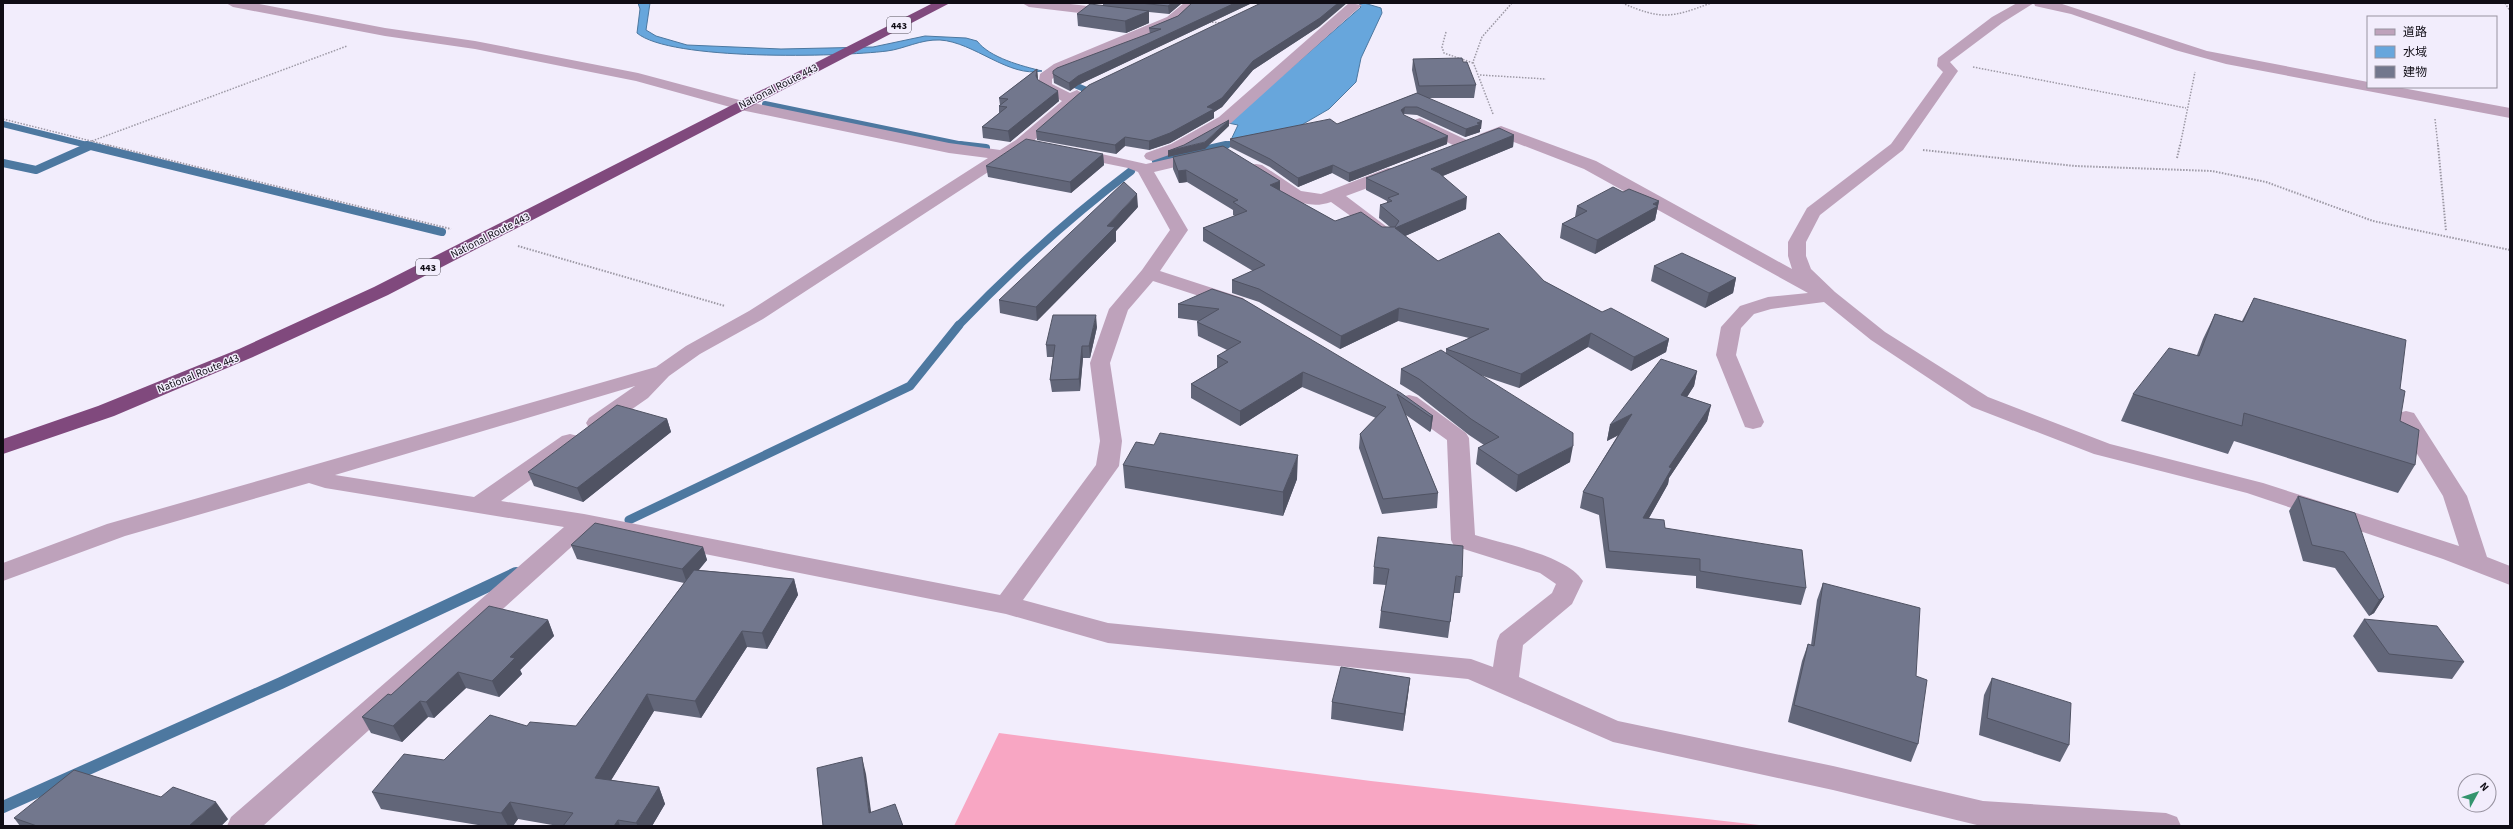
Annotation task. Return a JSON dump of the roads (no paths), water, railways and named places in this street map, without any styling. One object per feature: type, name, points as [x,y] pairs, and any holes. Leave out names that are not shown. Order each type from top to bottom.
[{"type":"highway","name":"National Route 443","points":[[3,448],[106,411],[246,353],[381,291],[741,105],[943,3]]},
{"type":"street","points":[[233,3],[385,32],[476,44],[630,76],[741,105],[949,148],[1002,155]]},
{"type":"street","points":[[1029,3],[1127,14]]},
{"type":"street","points":[[1072,100],[1045,86],[1045,77],[1059,67],[1172,20],[1192,3]]},
{"type":"street","points":[[2028,3],[1997,20],[1943,61],[1944,66],[1951,71],[1897,147],[1813,212],[1797,242],[1797,256],[1802,271],[1828,296],[1878,336],[1980,402],[2102,449],[2255,488],[2476,562],[2510,576]]},
{"type":"street","points":[[2040,3],[2073,11],[2180,47],[2214,56],[2367,86]]},
{"type":"street","points":[[1138,166],[1177,147],[1225,120],[1355,5]]},
{"type":"street","points":[[1142,16],[1172,20]]},
{"type":"street","points":[[479,504],[640,393],[663,371],[694,350],[756,315],[1022,142],[1091,86]]},
{"type":"street","points":[[2379,88],[2510,113]]},
{"type":"street","points":[[1410,119],[1465,145]]},
{"type":"street","points":[[1443,153],[1501,131],[1590,165],[1828,296]]},
{"type":"street","points":[[1022,142],[1138,166],[1218,153]]},
{"type":"street","points":[[1244,162],[1296,196],[1323,199],[1406,167]]},
{"type":"street","points":[[1006,605],[1107,466],[1111,441],[1100,363],[1119,309],[1149,274],[1179,230],[1138,166]]},
{"type":"street","points":[[1333,195],[1388,234]]},
{"type":"street","points":[[1149,274],[1213,293],[1258,312]]},
{"type":"street","points":[[1753,422],[1726,355],[1731,327],[1747,310],[1768,303],[1828,296]]},
{"type":"street","points":[[3,572],[116,530],[310,476],[663,371]]},
{"type":"street","points":[[1395,393],[1458,438],[1463,540],[1549,567],[1570,581],[1563,598],[1510,641],[1505,682]]},
{"type":"street","points":[[2406,418],[2455,496],[2476,562]]},
{"type":"street","points":[[310,476],[325,481],[479,504],[584,522],[1006,605],[1108,634],[1471,669],[1505,682],[1613,731],[1833,778],[1983,814],[2166,826]]},
{"type":"street","points":[[242,826],[584,522]]},
{"type":"water","points":[[638,3],[650,3],[646,30],[656,36],[687,45],[781,49],[873,47],[925,36],[966,38],[977,41],[998,57],[1025,67],[1042,71],[1030,72],[1017,69],[1004,65],[953,42],[940,40],[926,41],[887,51],[832,55],[756,55],[718,53],[683,48],[655,42],[637,33],[640,9]]},
{"type":"water","points":[[1364,3],[1381,8],[1382,13],[1361,58],[1356,82],[1329,109],[1298,127],[1251,143],[1229,144],[1238,125],[1228,123],[1361,7],[1359,5]]},
{"type":"waterway","points":[[1065,81],[1094,93]]},
{"type":"waterway","points":[[765,104],[967,146]]},
{"type":"waterway","points":[[3,124],[87,145]]},
{"type":"waterway","points":[[1224,146],[1229,144]]},
{"type":"waterway","points":[[87,145],[442,232]]},
{"type":"waterway","points":[[87,145],[91,146]]},
{"type":"waterway","points":[[960,145],[967,146]]},
{"type":"waterway","points":[[3,163],[36,170],[90,146]]},
{"type":"waterway","points":[[967,146],[986,148]]},
{"type":"waterway","points":[[1156,161],[1224,146]]},
{"type":"waterway","points":[[959,325],[1042,245],[1085,207],[1131,171]]},
{"type":"waterway","points":[[629,520],[910,386],[959,325]]},
{"type":"waterway","points":[[3,807],[281,683],[516,573]]}]
